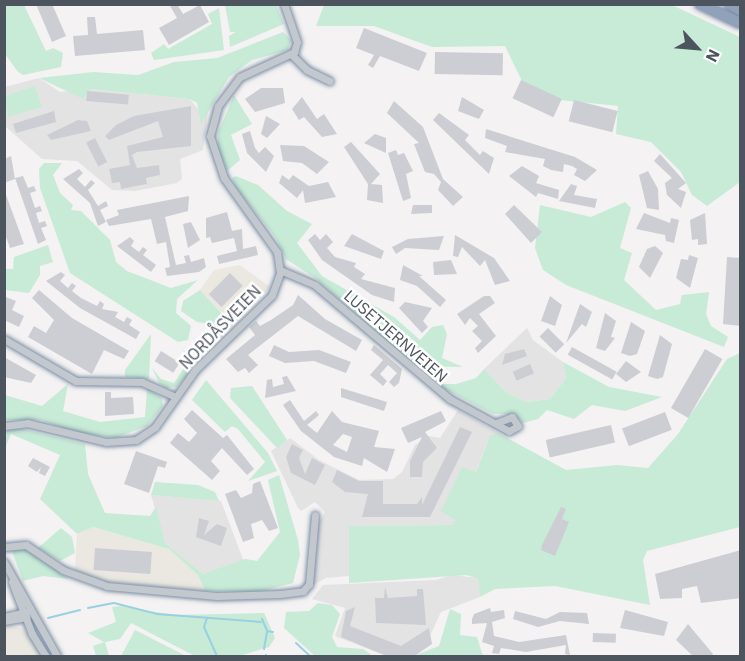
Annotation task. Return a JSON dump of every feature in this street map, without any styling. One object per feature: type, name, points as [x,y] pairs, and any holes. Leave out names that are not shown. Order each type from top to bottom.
[{"type":"highway","points":[[700,4],[741,23]]},
{"type":"highway","points":[[730,4],[741,10]]},
{"type":"street","points":[[284,4],[296,40],[292,55]]},
{"type":"street","points":[[292,55],[306,70],[330,81]]},
{"type":"street","points":[[280,270],[273,244],[220,170],[212,150],[211,130],[222,99],[240,77],[292,55]]},
{"type":"street","name":"NORDÅSVEIEN","points":[[4,426],[27,423],[122,443],[148,433],[205,360],[269,299],[280,270]]},
{"type":"street","name":"LUSETJERNVEIEN","points":[[280,270],[310,281],[438,391],[496,423]]},
{"type":"street","points":[[4,339],[80,382],[142,382],[175,398]]},
{"type":"street","points":[[4,547],[26,545],[63,570],[107,586],[203,596],[280,594],[301,591],[309,584],[315,515]]},
{"type":"street","points":[[4,562],[46,657]]},
{"type":"street","points":[[12,579],[22,611],[57,657]]},
{"type":"street","points":[[4,619],[22,611]]},
{"type":"street","points":[[4,619],[28,616]]},
{"type":"shaded area","points":[[39,78],[60,92],[90,89],[190,99],[201,113],[208,112],[203,150],[180,159],[182,179],[177,183],[135,191],[112,190],[77,161],[42,159],[5,126],[5,87]]},
{"type":"shaded area","points":[[240,265],[270,287],[234,325],[200,290],[214,270]]},
{"type":"shaded area","points":[[527,328],[533,340],[563,362],[566,378],[550,399],[527,402],[507,393],[484,369]]},
{"type":"shaded area","points":[[458,410],[498,433],[487,443],[457,520],[452,525],[349,526],[349,576],[326,578],[313,585],[313,533],[325,512],[315,502],[301,511],[298,508],[271,451],[290,438],[319,460],[359,480],[393,479],[402,472],[415,445],[429,436],[440,438]]},
{"type":"shaded area","points":[[151,495],[221,501],[244,562],[203,574],[165,543]]},
{"type":"shaded area","points":[[93,527],[169,549],[198,575],[205,591],[105,584],[75,572],[77,534]]},
{"type":"shaded area","points":[[452,575],[478,578],[480,597],[441,612],[428,640],[381,654],[335,636],[345,608],[312,599],[323,585],[436,580]]},
{"type":"shaded area","points":[[4,624],[25,629],[41,656],[5,656]]},
{"type":"green space","points":[[4,5],[24,5],[46,51],[53,48],[63,53],[61,67],[23,75],[18,72],[5,54]]},
{"type":"green space","points":[[225,5],[276,5],[284,24],[230,47],[229,36],[236,32],[230,32]]},
{"type":"green space","points":[[324,5],[672,5],[740,37],[740,182],[707,206],[692,195],[681,172],[651,142],[616,134],[618,106],[560,100],[523,83],[505,46],[432,47],[374,26],[316,26]]},
{"type":"green space","points":[[219,8],[224,50],[154,60],[151,53],[164,44],[168,49],[212,24],[208,14]]},
{"type":"green space","points":[[283,32],[291,40],[288,50],[252,60],[229,77],[201,124],[197,103],[190,99],[90,89],[83,99],[39,78],[93,72],[138,75],[174,62],[217,58]]},
{"type":"green space","points":[[35,86],[42,107],[8,117],[5,96]]},
{"type":"green space","points":[[234,95],[252,124],[231,135],[240,160],[227,171],[218,149],[218,133]]},
{"type":"green space","points":[[44,163],[62,163],[53,175],[60,193],[73,205],[71,210],[81,211],[110,240],[116,262],[127,271],[171,288],[198,280],[177,299],[176,313],[191,326],[188,340],[178,342],[70,273],[40,188],[39,169]]},
{"type":"green space","points":[[236,176],[258,185],[287,211],[312,224],[297,243],[322,276],[394,317],[420,340],[432,327],[443,325],[447,334],[442,358],[463,367],[415,366],[318,280],[286,259],[276,238],[238,190],[232,178]]},
{"type":"green space","points":[[625,202],[631,208],[620,248],[632,253],[624,280],[656,310],[680,304],[682,295],[709,292],[706,314],[711,326],[728,337],[724,347],[566,285],[543,270],[535,248],[540,205],[591,217]]},
{"type":"green space","points":[[48,245],[53,262],[40,266],[40,275],[29,293],[5,290],[5,269],[13,269],[14,257]]},
{"type":"green space","points":[[200,290],[229,321],[223,326],[197,322],[181,311],[183,301]]},
{"type":"green space","points":[[151,334],[149,379],[125,377],[125,370]]},
{"type":"green space","points":[[181,348],[197,363],[177,387],[166,388],[159,383],[152,368],[161,379],[174,383],[190,359]]},
{"type":"green space","points":[[740,353],[740,527],[647,551],[643,560],[650,605],[555,586],[495,589],[480,597],[478,579],[467,575],[349,583],[349,526],[452,525],[456,520],[441,511],[462,467],[476,472],[490,436],[498,433],[566,470],[617,465],[648,468],[678,434],[727,359]]},
{"type":"green space","points":[[563,362],[609,387],[662,397],[625,411],[592,405],[574,419],[547,410],[538,419],[523,423],[515,414],[493,414],[435,384],[456,384],[476,378],[484,369],[507,393],[527,402],[550,399],[566,378]]},
{"type":"green space","points":[[206,380],[268,453],[277,471],[248,481],[265,462],[238,429],[232,426],[225,432],[192,400]]},
{"type":"green space","points":[[68,384],[63,411],[100,422],[145,417],[147,388],[162,398],[163,406],[147,426],[115,438],[74,432],[41,420],[5,420],[5,395],[42,406]]},
{"type":"green space","points":[[252,386],[287,440],[277,448],[230,398],[231,388]]},
{"type":"green space","points":[[18,428],[85,444],[88,474],[105,513],[150,516],[156,507],[165,543],[203,574],[245,559],[257,561],[280,532],[268,480],[279,475],[298,540],[300,555],[293,583],[258,592],[205,591],[198,575],[169,549],[93,527],[77,534],[40,499],[60,455],[11,434],[5,448],[5,431]]},
{"type":"green space","points":[[155,482],[198,485],[215,492],[219,501],[151,495]]},
{"type":"green space","points":[[61,528],[72,537],[75,553],[60,561],[38,548]]},
{"type":"green space","points":[[17,547],[25,549],[69,579],[43,576],[23,581],[11,549]]},
{"type":"green space","points":[[318,603],[332,605],[340,614],[332,637],[337,647],[363,649],[373,656],[315,656],[284,628],[286,612],[309,611]]},
{"type":"green space","points":[[121,606],[173,615],[264,613],[275,638],[269,647],[239,656],[195,656],[131,623],[120,639],[105,642],[109,656],[96,656],[93,646],[104,642],[88,633],[116,622],[112,607]]},
{"type":"green space","points":[[450,609],[461,614],[460,635],[477,637],[483,656],[413,656],[439,646]]},
{"type":"green space","points":[[135,630],[186,656],[121,656]]},
{"type":"building","points":[[36,4],[52,4],[66,36],[52,42]]},
{"type":"building","points":[[169,4],[177,4],[183,14],[200,5],[209,22],[169,45],[159,28],[177,18]]},
{"type":"building","points":[[87,17],[95,17],[97,34],[143,30],[145,50],[75,56],[73,36],[88,35]]},
{"type":"building","points":[[364,28],[427,53],[419,71],[380,56],[373,68],[368,65],[374,55],[356,48]]},
{"type":"building","points":[[435,52],[503,53],[503,75],[435,74]]},
{"type":"building","points":[[521,80],[562,99],[553,117],[513,98]]},
{"type":"building","points":[[261,88],[283,88],[285,103],[255,112],[245,99]]},
{"type":"building","points":[[87,91],[129,95],[128,105],[86,101]]},
{"type":"building","points":[[302,97],[317,119],[324,114],[337,134],[322,137],[304,117],[299,120],[292,109]]},
{"type":"building","points":[[462,97],[484,110],[479,119],[458,111]]},
{"type":"building","points":[[574,100],[618,111],[612,132],[569,121]]},
{"type":"building","points":[[394,101],[423,127],[443,179],[463,197],[453,206],[438,190],[441,182],[434,174],[425,172],[414,144],[419,143],[387,113]]},
{"type":"building","points":[[191,106],[191,146],[137,152],[132,155],[137,168],[159,165],[160,175],[146,178],[147,184],[121,189],[120,182],[112,183],[109,169],[130,165],[127,146],[163,137],[158,121],[109,140],[105,136],[116,125],[134,116]]},
{"type":"building","points":[[54,111],[56,122],[16,133],[13,124]]},
{"type":"building","points":[[439,113],[469,135],[465,140],[480,155],[483,151],[494,158],[489,174],[433,120]]},
{"type":"building","points":[[266,116],[280,124],[267,138],[261,134]]},
{"type":"building","points":[[78,120],[87,121],[91,131],[51,140],[47,135]]},
{"type":"building","points":[[486,129],[575,157],[597,170],[585,181],[574,175],[577,169],[572,166],[564,164],[563,172],[551,170],[543,166],[545,159],[505,152],[507,146],[485,138]]},
{"type":"building","points":[[250,131],[255,148],[259,153],[265,147],[274,156],[266,172],[247,153],[242,134]]},
{"type":"building","points":[[375,134],[386,138],[386,153],[364,143]]},
{"type":"building","points":[[95,138],[107,162],[98,167],[86,143]]},
{"type":"building","points":[[351,142],[380,174],[371,184],[382,185],[383,203],[367,200],[368,184],[344,147]]},
{"type":"building","points":[[280,145],[304,146],[329,162],[317,174],[302,163],[283,161]]},
{"type":"building","points":[[396,150],[398,155],[404,153],[413,171],[406,174],[411,198],[403,201],[388,153]]},
{"type":"building","points":[[660,154],[686,183],[678,189],[686,192],[681,208],[667,195],[665,183],[672,178],[654,161]]},
{"type":"building","points":[[11,156],[15,179],[4,183],[4,159]]},
{"type":"building","points":[[522,166],[539,176],[536,183],[559,190],[558,199],[538,193],[536,197],[509,176]]},
{"type":"building","points":[[79,169],[83,173],[77,179],[85,187],[91,180],[95,183],[88,190],[98,206],[106,201],[108,206],[100,210],[106,222],[98,226],[90,203],[63,179]]},
{"type":"building","points":[[648,171],[658,189],[659,210],[647,208],[639,175]]},
{"type":"building","points":[[282,175],[289,180],[293,175],[309,186],[328,182],[336,197],[305,203],[303,190],[297,198],[279,183]]},
{"type":"building","points":[[23,176],[28,188],[34,186],[36,191],[30,193],[35,208],[40,206],[42,211],[36,213],[39,223],[45,221],[47,226],[41,228],[46,240],[38,244],[15,178]]},
{"type":"building","points":[[571,184],[577,186],[574,195],[597,199],[595,208],[559,201]]},
{"type":"building","points":[[5,192],[24,244],[10,248],[4,231]]},
{"type":"building","points":[[189,196],[188,211],[165,217],[176,265],[186,263],[184,256],[189,255],[191,262],[204,258],[206,267],[199,272],[167,276],[165,268],[170,267],[166,242],[157,244],[151,219],[109,226],[106,220],[119,215],[117,210]]},
{"type":"building","points":[[413,205],[432,205],[432,213],[411,214]]},
{"type":"building","points":[[514,205],[542,232],[531,243],[505,214]]},
{"type":"building","points":[[227,212],[232,231],[242,229],[243,249],[256,246],[258,255],[219,264],[217,256],[237,251],[234,238],[212,243],[210,237],[206,238],[206,218]]},
{"type":"building","points":[[644,213],[670,223],[671,218],[679,220],[674,243],[666,241],[665,235],[636,229]]},
{"type":"building","points":[[705,213],[707,244],[698,245],[698,239],[692,240],[690,220]]},
{"type":"building","points":[[191,222],[200,240],[188,248],[183,224]]},
{"type":"building","points":[[315,234],[320,240],[326,234],[333,242],[327,248],[335,257],[356,263],[354,267],[365,274],[361,279],[395,288],[394,302],[372,295],[322,260],[308,240]]},
{"type":"building","points":[[352,234],[384,251],[381,259],[344,246]]},
{"type":"building","points":[[455,235],[494,258],[510,281],[495,285],[485,260],[480,266],[462,247],[458,257],[453,256]]},
{"type":"building","points":[[444,236],[439,250],[405,248],[396,254],[392,247],[408,239]]},
{"type":"building","points":[[130,237],[134,241],[131,246],[139,252],[143,247],[147,250],[143,255],[156,265],[151,272],[117,246]]},
{"type":"building","points":[[655,246],[663,253],[650,278],[639,267],[647,249]]},
{"type":"building","points":[[689,255],[698,258],[690,288],[676,278],[681,259],[688,260]]},
{"type":"building","points":[[727,257],[741,258],[740,326],[723,324]]},
{"type":"building","points":[[451,260],[457,274],[434,275],[433,262]]},
{"type":"building","points":[[403,265],[423,276],[419,276],[446,300],[440,307],[417,286],[400,280]]},
{"type":"building","points":[[61,272],[65,275],[60,281],[68,288],[72,283],[76,286],[72,291],[81,298],[97,306],[100,301],[104,304],[102,309],[118,312],[115,317],[124,322],[127,317],[132,320],[129,325],[140,332],[136,339],[80,308],[46,281]]},
{"type":"building","points":[[230,273],[243,286],[222,307],[209,294]]},
{"type":"building","points":[[39,290],[72,318],[129,351],[124,359],[104,350],[92,374],[28,337],[34,326],[46,333],[54,320],[32,298]]},
{"type":"building","points":[[298,295],[325,319],[362,340],[356,351],[298,316],[248,355],[258,365],[249,373],[245,368],[238,372],[226,359],[255,335],[249,327],[256,321],[260,326],[271,320],[293,305]]},
{"type":"building","points":[[484,296],[490,296],[495,303],[479,314],[496,336],[478,353],[475,348],[482,341],[472,331],[478,326],[470,318],[465,325],[457,314]]},
{"type":"building","points":[[550,296],[562,305],[555,326],[541,321]]},
{"type":"building","points":[[6,297],[16,301],[12,310],[24,316],[19,327],[4,320]]},
{"type":"building","points":[[405,302],[432,308],[423,321],[428,327],[422,333],[399,308]]},
{"type":"building","points":[[580,304],[592,312],[586,327],[582,324],[566,343]]},
{"type":"building","points":[[605,313],[616,321],[611,337],[615,338],[605,351],[596,348]]},
{"type":"building","points":[[631,322],[645,331],[637,354],[630,356],[621,353]]},
{"type":"building","points":[[548,328],[564,344],[556,353],[540,336]]},
{"type":"building","points":[[660,335],[672,344],[663,377],[657,379],[648,376]]},
{"type":"building","points":[[274,345],[289,352],[319,350],[351,362],[346,373],[314,361],[285,363],[269,356]]},
{"type":"building","points":[[374,345],[402,369],[399,383],[394,387],[389,382],[397,373],[388,365],[380,374],[387,381],[383,386],[370,375],[383,360],[371,350]]},
{"type":"building","points":[[572,347],[617,372],[612,380],[568,355]]},
{"type":"building","points":[[524,349],[527,356],[502,365],[505,354]]},
{"type":"building","points":[[705,349],[722,359],[688,418],[671,408]]},
{"type":"building","points":[[161,351],[180,363],[173,373],[155,361]]},
{"type":"building","points":[[4,357],[36,375],[31,383],[4,377]]},
{"type":"building","points":[[626,361],[641,372],[626,382],[616,374]]},
{"type":"building","points":[[530,364],[534,373],[517,381],[513,372]]},
{"type":"building","points":[[287,376],[296,391],[265,398],[267,380],[272,379],[273,387],[284,384],[282,377]]},
{"type":"building","points":[[341,388],[387,402],[384,411],[341,397]]},
{"type":"building","points":[[105,392],[111,392],[111,398],[133,397],[134,414],[105,416]]},
{"type":"building","points":[[290,400],[304,421],[316,411],[319,415],[307,425],[317,433],[332,411],[342,422],[379,431],[374,447],[395,449],[387,472],[364,458],[362,466],[334,457],[301,431],[283,405]],"holes":[[[343,434],[352,437],[347,452],[333,445]]]},
{"type":"building","points":[[192,410],[223,438],[227,435],[254,469],[247,475],[222,448],[211,461],[220,471],[212,480],[170,443],[178,433],[189,442],[197,433],[184,419]]},
{"type":"building","points":[[441,411],[446,421],[425,432],[437,448],[423,462],[422,477],[410,477],[410,461],[422,437],[408,443],[401,428]]},
{"type":"building","points":[[665,412],[672,430],[629,446],[622,428]]},
{"type":"building","points":[[611,425],[615,443],[550,458],[546,440]]},
{"type":"building","points":[[460,427],[472,432],[430,517],[362,517],[368,494],[345,492],[332,482],[337,470],[359,481],[383,481],[383,504],[417,504],[422,497],[422,505]]},
{"type":"building","points":[[292,444],[303,450],[299,458],[305,474],[312,458],[325,465],[315,485],[291,473],[286,457]]},
{"type":"building","points":[[136,451],[167,462],[165,468],[158,466],[149,493],[124,484]]},
{"type":"building","points":[[33,458],[50,467],[45,476],[39,473],[41,467],[37,472],[28,466]]},
{"type":"building","points":[[260,481],[278,528],[269,531],[262,520],[251,524],[254,538],[243,542],[225,494],[236,490],[241,498],[252,493],[253,484]]},
{"type":"building","points":[[561,507],[566,509],[562,519],[569,522],[555,556],[541,550]]},
{"type":"building","points":[[199,518],[209,521],[204,535],[217,524],[227,528],[221,546],[196,537]]},
{"type":"building","points":[[95,548],[152,552],[150,574],[93,570]]},
{"type":"building","points":[[741,550],[741,598],[701,603],[697,586],[682,589],[682,598],[660,599],[655,574]]},
{"type":"building","points":[[385,587],[388,598],[417,596],[417,589],[423,589],[426,625],[376,623],[375,598],[384,598]]},
{"type":"building","points":[[355,607],[350,626],[401,646],[429,628],[432,644],[413,657],[389,657],[341,637],[346,611]]},
{"type":"building","points":[[490,608],[491,612],[504,610],[505,618],[492,622],[494,636],[519,642],[566,635],[570,655],[565,654],[566,645],[526,652],[501,648],[499,654],[492,653],[494,646],[482,642],[487,623],[472,624],[474,614]]},
{"type":"building","points":[[625,610],[668,622],[664,636],[620,628]]},
{"type":"building","points":[[515,611],[546,619],[560,612],[587,613],[589,624],[560,621],[538,627],[513,619]]},
{"type":"building","points":[[688,624],[713,654],[710,657],[694,657],[676,640]]},
{"type":"building","points":[[593,633],[616,634],[616,643],[593,642]]},
{"type":"waterway","points":[[88,608],[114,603],[157,614],[261,622]]},
{"type":"waterway","points":[[48,618],[80,610]]},
{"type":"waterway","points":[[207,618],[204,627],[217,656]]},
{"type":"waterway","points":[[262,619],[267,631],[273,632]]},
{"type":"waterway","points":[[264,649],[267,632]]},
{"type":"waterway","points":[[296,643],[310,656]]}]
